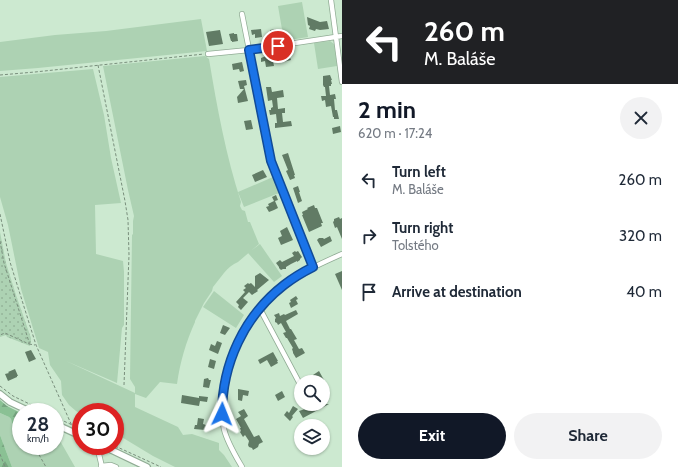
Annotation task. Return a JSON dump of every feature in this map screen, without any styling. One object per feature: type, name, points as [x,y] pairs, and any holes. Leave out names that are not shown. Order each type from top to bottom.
[{"type":"street","points":[[331,0],[342,82]]},
{"type":"street","points":[[242,14],[271,161],[313,267]]},
{"type":"street","points":[[208,54],[249,50],[342,36]]},
{"type":"street","points":[[242,467],[230,445],[223,427],[222,397],[226,372],[233,352],[243,331],[271,296],[296,277],[313,267],[342,254]]},
{"type":"street","points":[[260,309],[295,375]]},
{"type":"street","points":[[0,394],[12,403]]},
{"type":"street","points":[[99,455],[101,467],[112,465],[116,467]]},
{"type":"street","points":[[122,455],[147,467]]},
{"type":"path","points":[[0,74],[35,72],[208,54]]},
{"type":"path","points":[[98,65],[128,220],[129,256],[124,385]]},
{"type":"path","points":[[0,214],[10,262],[36,345],[71,424]]},
{"type":"path","points":[[0,241],[4,263],[29,339],[29,344]]},
{"type":"path","points":[[0,335],[5,333],[29,344],[36,345]]},
{"type":"path","points":[[0,386],[13,396],[27,403]]},
{"type":"path","points":[[64,421],[71,424]]},
{"type":"path","points":[[124,450],[161,467]]},
{"type":"path","points":[[0,454],[5,467]]},
{"type":"path","points":[[39,455],[46,467]]},
{"type":"green space","points":[[302,2],[308,37],[284,41],[278,6]]},
{"type":"green space","points":[[201,19],[207,51],[0,71],[0,42]]},
{"type":"green space","points":[[330,41],[334,44],[337,66],[318,69],[314,43]]},
{"type":"green space","points":[[205,56],[209,59],[222,131],[241,202],[240,206],[242,210],[245,211],[248,222],[250,222],[259,244],[227,270],[213,287],[195,321],[189,337],[177,384],[160,382],[146,398],[135,394],[135,407],[178,427],[183,435],[192,434],[219,443],[219,450],[232,467],[175,467],[153,456],[124,438],[124,403],[72,403],[72,408],[62,395],[61,381],[50,365],[48,352],[39,348],[21,289],[8,225],[0,197],[0,77],[93,69],[104,115],[111,158],[121,203],[95,205],[96,254],[123,261],[124,325],[122,328],[117,383],[66,361],[135,393],[135,387],[130,379],[132,235],[134,216],[103,66]]},
{"type":"green space","points":[[273,177],[279,193],[244,207],[238,192]]},
{"type":"green space","points":[[0,232],[6,263],[31,338],[30,346],[7,337],[6,335],[0,337]]},
{"type":"green space","points":[[260,244],[282,276],[274,282],[248,253]]},
{"type":"green space","points":[[214,291],[244,315],[236,328],[203,307]]},
{"type":"green space","points":[[0,400],[12,408],[12,423],[9,417],[0,413]]},
{"type":"green space","points":[[0,413],[11,419],[12,455],[64,455],[64,448],[75,467],[12,467],[0,435]]},
{"type":"green space","points":[[0,435],[12,467],[0,467]]},
{"type":"building","points":[[307,17],[320,22],[327,21],[329,29],[316,29],[315,31],[309,29],[310,26],[308,25]]},
{"type":"building","points":[[261,29],[262,37],[255,38],[255,34],[252,35],[251,30]]},
{"type":"building","points":[[276,29],[279,36],[272,37],[270,30]]},
{"type":"building","points":[[220,30],[223,44],[209,46],[206,32]]},
{"type":"building","points":[[229,34],[237,34],[238,41],[232,42]]},
{"type":"building","points":[[288,52],[291,60],[283,62],[283,60],[280,60],[279,54]]},
{"type":"building","points":[[272,56],[274,66],[266,67],[265,61],[261,62],[261,58]]},
{"type":"building","points":[[242,62],[244,71],[240,72],[239,69],[233,70],[232,64]]},
{"type":"building","points":[[330,75],[332,84],[329,86],[330,95],[335,94],[335,110],[337,110],[339,119],[334,119],[331,106],[326,107],[325,100],[322,101],[321,96],[326,96],[325,87],[323,85],[323,76]]},
{"type":"building","points":[[246,80],[247,85],[244,86],[248,101],[238,103],[237,97],[244,89],[240,89],[238,81]]},
{"type":"building","points":[[266,87],[271,87],[272,92],[283,90],[284,97],[277,98],[278,109],[285,108],[285,113],[282,113],[283,122],[291,121],[292,126],[275,128],[275,123],[277,123],[276,114],[270,115],[269,110],[273,107],[272,100],[268,101]]},
{"type":"building","points":[[251,120],[253,129],[246,130],[244,121]]},
{"type":"building","points":[[340,126],[341,132],[333,134],[332,128]]},
{"type":"building","points":[[288,153],[295,175],[295,178],[290,180],[282,155]]},
{"type":"building","points":[[263,170],[267,177],[255,182],[252,175]]},
{"type":"building","points":[[298,186],[302,201],[298,203],[293,188]]},
{"type":"building","points":[[276,195],[278,200],[275,201],[278,208],[269,212],[266,207],[274,201],[272,197]]},
{"type":"building","points":[[314,205],[315,208],[317,208],[323,223],[321,223],[322,226],[309,232],[302,212]]},
{"type":"building","points":[[339,217],[340,219],[342,218],[342,239],[333,222],[334,219]]},
{"type":"building","points":[[287,227],[293,240],[281,245],[278,238],[282,236],[280,231]]},
{"type":"building","points":[[330,236],[332,241],[321,247],[317,240],[319,238],[324,239]]},
{"type":"building","points":[[298,251],[302,257],[300,260],[286,267],[286,269],[281,270],[276,263],[280,260],[282,262],[294,256],[292,253]]},
{"type":"building","points":[[342,271],[342,290],[335,274]]},
{"type":"building","points":[[260,273],[269,280],[257,290],[258,291],[252,295],[249,292],[243,298],[248,302],[241,310],[236,302],[245,292],[243,290],[246,288],[244,286],[251,283],[255,287],[255,276]]},
{"type":"building","points":[[296,296],[298,299],[296,300],[298,304],[291,308],[289,303],[291,302],[290,300]]},
{"type":"building","points":[[296,310],[298,314],[286,321],[297,339],[294,340],[299,349],[302,348],[305,353],[296,358],[293,353],[293,348],[283,333],[286,332],[281,323],[278,325],[275,322],[276,318],[274,315],[279,313],[280,316],[285,315]]},
{"type":"building","points":[[223,325],[230,328],[225,335],[220,333]]},
{"type":"building","points":[[217,341],[222,343],[218,354],[209,350],[211,344],[215,346]]},
{"type":"building","points":[[31,350],[36,359],[29,362],[25,352]]},
{"type":"building","points":[[273,352],[278,363],[271,367],[267,360],[260,364],[258,360]]},
{"type":"building","points":[[210,359],[216,361],[214,369],[208,367]]},
{"type":"building","points":[[15,369],[18,376],[8,381],[5,374]]},
{"type":"building","points":[[319,371],[321,375],[313,375]]},
{"type":"building","points":[[208,378],[211,380],[209,388],[203,387],[204,379]]},
{"type":"building","points":[[238,389],[249,391],[248,396],[243,395],[242,401],[238,400]]},
{"type":"building","points":[[282,391],[285,397],[278,401],[275,395]]},
{"type":"building","points":[[182,395],[199,398],[199,396],[208,397],[207,402],[200,401],[199,406],[181,403]]},
{"type":"building","points":[[294,407],[294,411],[296,411],[290,421],[284,415],[287,411],[289,413]]},
{"type":"building","points":[[244,409],[248,416],[244,419],[254,437],[259,435],[263,442],[253,450],[249,447],[249,441],[245,435],[243,437],[240,432],[241,428],[236,419],[241,416],[238,412]]},
{"type":"building","points":[[299,411],[316,411],[303,418]]},
{"type":"building","points":[[198,418],[204,419],[203,424],[206,425],[205,430],[194,429],[195,425],[197,425]]},
{"type":"route","points":[[222,414],[224,381],[233,352],[240,337],[256,314],[277,291],[313,267],[271,161],[249,50],[278,46]]}]
